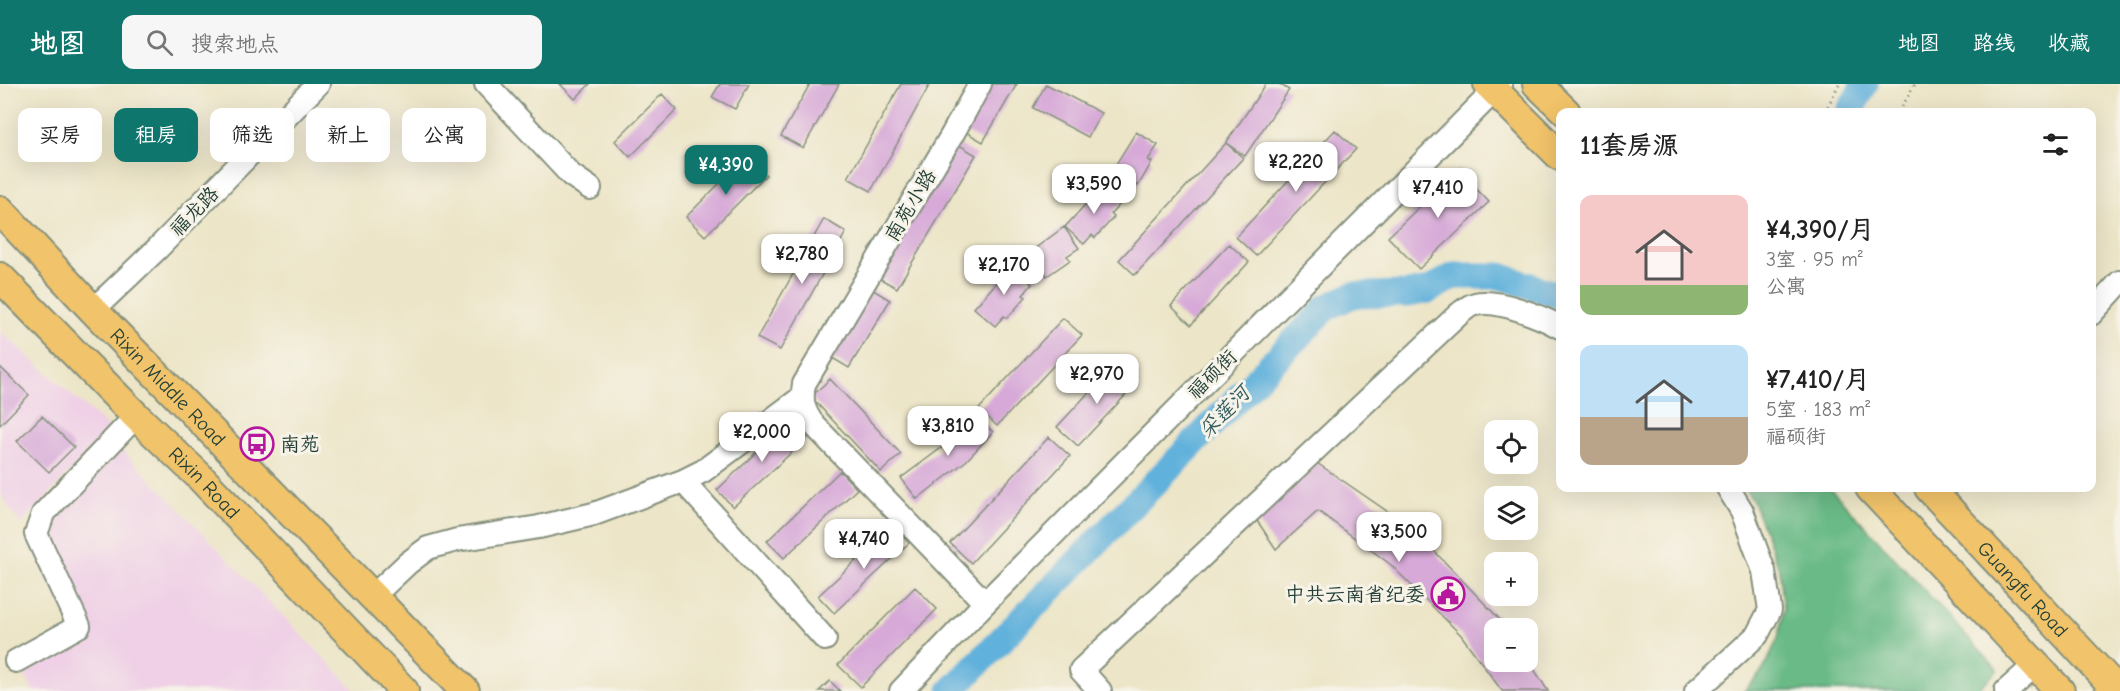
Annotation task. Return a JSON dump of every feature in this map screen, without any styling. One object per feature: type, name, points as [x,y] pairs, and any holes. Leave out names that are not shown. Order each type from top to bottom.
[{"type":"main road","points":[[1537,84],[1562,108]]},
{"type":"main road","points":[[1494,86],[1556,152]]},
{"type":"main road","name":"Rixin Middle Road","points":[[0,210],[93,310],[465,691]]},
{"type":"main road","points":[[0,256],[144,405],[172,430],[217,439],[229,447]]},
{"type":"main road","name":"Rixin Road","points":[[0,277],[136,416],[198,475],[404,691]]},
{"type":"main road","points":[[198,475],[195,460],[201,449],[211,443],[229,447]]},
{"type":"main road","points":[[1874,492],[2060,691]]},
{"type":"main road","name":"Guangfu Road","points":[[1936,492],[2118,691]]},
{"type":"street","name":"福龙路","points":[[93,310],[159,248],[318,84]]},
{"type":"street","points":[[486,84],[571,175],[591,188]]},
{"type":"street","name":"南苑小路","points":[[801,398],[804,384],[980,84]]},
{"type":"street","name":"福硕街","points":[[901,691],[1494,86]]},
{"type":"street","points":[[2096,308],[2120,282]]},
{"type":"street","points":[[1100,691],[1081,670],[1459,314],[1474,304],[1500,305],[1540,316],[1556,325]]},
{"type":"street","points":[[373,596],[408,563],[428,548],[457,540],[539,527],[594,514],[683,481],[703,471],[801,398],[805,414],[985,603]]},
{"type":"street","points":[[16,661],[79,626],[36,534],[43,514],[136,416]]},
{"type":"street","points":[[683,481],[825,639]]},
{"type":"street","points":[[1696,691],[1757,635],[1770,610],[1764,571],[1742,511],[1730,492]]},
{"type":"street","points":[[2006,691],[2035,665]]},
{"type":"path","points":[[1827,108],[1839,84]]},
{"type":"path","points":[[1901,108],[1915,84]]},
{"type":"shaded area","points":[[0,331],[109,428],[20,524],[0,493]]},
{"type":"shaded area","points":[[122,450],[356,691],[33,691],[21,668],[74,631],[27,538]]},
{"type":"green space","points":[[1747,492],[1834,492],[1998,670],[1976,691],[1744,691],[1763,670],[1778,638],[1784,609],[1779,569]]},
{"type":"building","points":[[560,84],[590,84],[575,99]]},
{"type":"building","points":[[720,84],[749,84],[735,109],[712,97]]},
{"type":"building","points":[[810,84],[839,84],[803,148],[781,136]]},
{"type":"building","points":[[901,84],[930,84],[871,191],[848,178]]},
{"type":"building","points":[[992,84],[1017,84],[983,142],[964,131]]},
{"type":"building","points":[[1046,84],[1101,113],[1088,137],[1033,108]]},
{"type":"building","points":[[1266,84],[1279,84],[1289,90],[1245,156],[1226,143]]},
{"type":"building","points":[[662,94],[677,110],[630,157],[615,141]]},
{"type":"building","points":[[1335,130],[1356,149],[1256,256],[1236,237]]},
{"type":"building","points":[[1136,132],[1158,145],[1148,160],[1152,162],[1138,186],[1134,184],[1125,198],[1103,185]]},
{"type":"building","points":[[956,143],[976,155],[897,288],[877,277]]},
{"type":"building","points":[[1226,143],[1243,158],[1135,275],[1119,260]]},
{"type":"building","points":[[747,156],[766,175],[705,236],[686,217]]},
{"type":"building","points":[[1458,170],[1489,202],[1419,269],[1388,237]]},
{"type":"building","points":[[1103,185],[1122,202],[1111,214],[1114,217],[1095,238],[1092,235],[1084,244],[1065,227]]},
{"type":"building","points":[[824,219],[846,232],[780,350],[757,338]]},
{"type":"building","points":[[1064,227],[1079,248],[1067,256],[1070,260],[1047,276],[1045,272],[1033,281],[1018,261]]},
{"type":"building","points":[[1229,244],[1249,262],[1191,325],[1171,306]]},
{"type":"building","points":[[1012,265],[1032,284],[1023,295],[1026,297],[1007,318],[1004,316],[995,326],[974,308]]},
{"type":"building","points":[[870,288],[890,300],[849,368],[829,356]]},
{"type":"building","points":[[1063,318],[1082,335],[997,426],[979,409]]},
{"type":"building","points":[[1116,363],[1137,383],[1078,446],[1057,427]]},
{"type":"building","points":[[0,367],[29,395],[0,425]]},
{"type":"building","points":[[830,379],[901,454],[881,472],[811,397]]},
{"type":"building","points":[[974,414],[993,432],[966,461],[917,499],[901,478],[948,443]]},
{"type":"building","points":[[42,416],[74,447],[49,472],[17,441]]},
{"type":"building","points":[[790,420],[807,438],[733,507],[717,490]]},
{"type":"building","points":[[1049,437],[1070,456],[971,563],[950,543]]},
{"type":"building","name":"中共云南省纪委","points":[[1317,463],[1413,529],[1484,603],[1484,606],[1487,606],[1498,618],[1484,618],[1484,666],[1461,635],[1390,564],[1318,511],[1276,549],[1256,519]]},
{"type":"building","points":[[840,471],[857,489],[784,558],[767,541]]},
{"type":"building","points":[[893,526],[909,543],[834,613],[818,596]]},
{"type":"building","points":[[915,587],[937,609],[861,687],[838,665]]},
{"type":"building","name":"中共云南省纪委","points":[[1488,672],[1536,672],[1548,691],[1502,691]]},
{"type":"building","points":[[830,681],[840,691],[819,691]]},
{"type":"waterway","name":"采莲河","points":[[1851,108],[1865,84]]},
{"type":"waterway","name":"采莲河","points":[[951,691],[1327,307],[1353,295],[1408,294],[1429,290],[1454,276],[1500,276],[1556,295]]},
{"type":"place","name":"南苑","points":[[257,444]]},
{"type":"place","name":"中共云南省纪委","points":[[1448,594]]}]
